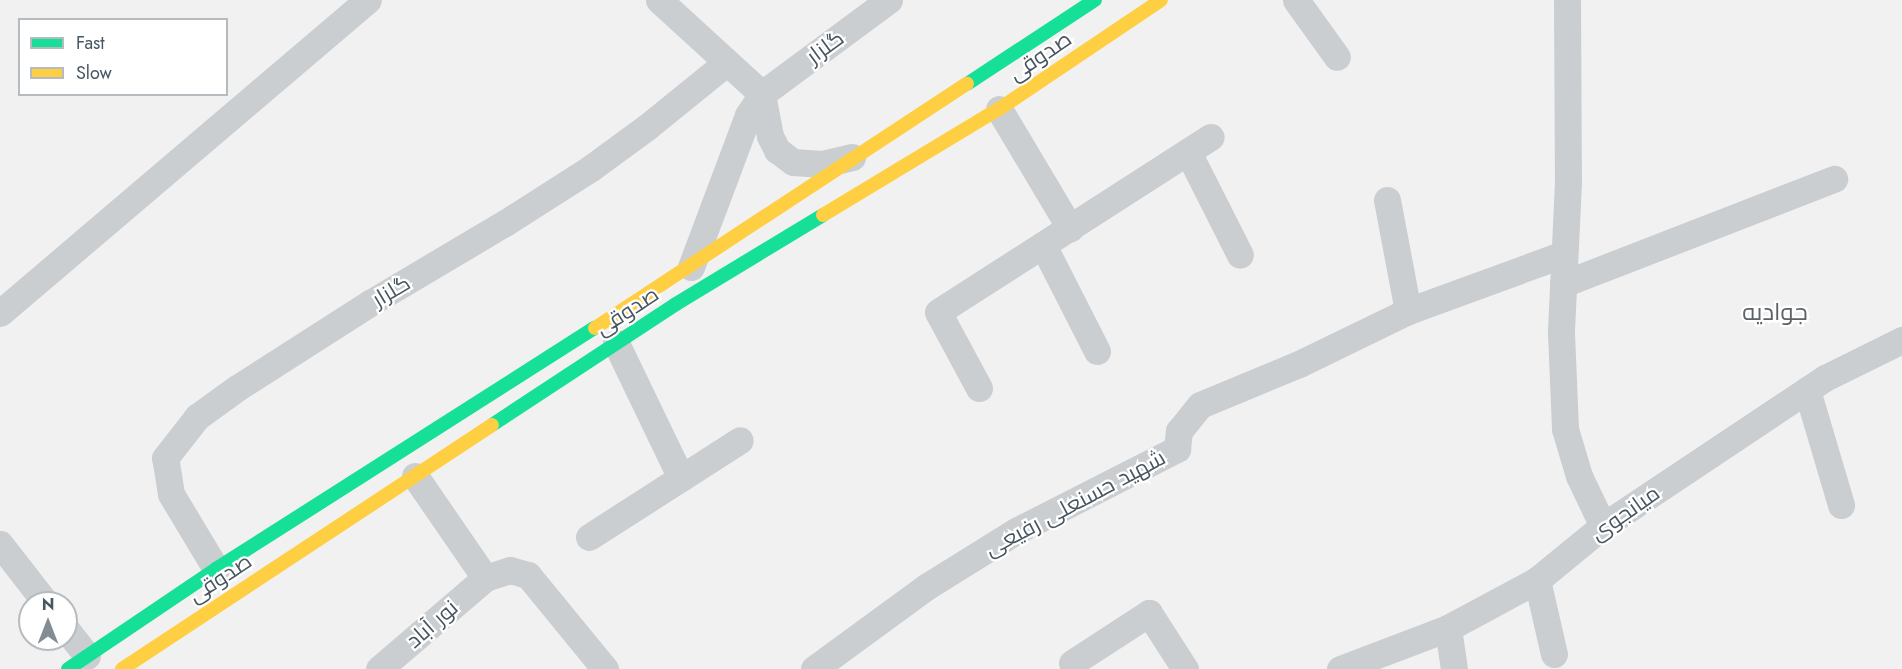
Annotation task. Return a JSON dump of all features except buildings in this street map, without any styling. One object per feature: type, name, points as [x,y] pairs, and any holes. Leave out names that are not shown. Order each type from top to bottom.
[{"type":"main road","name":"صدوقی","points":[[78,662],[216,569],[691,267],[1095,0]]},
{"type":"main road","name":"صدوقی","points":[[122,669],[616,343],[999,109],[1161,0]]},
{"type":"street","points":[[0,313],[368,0]]},
{"type":"street","points":[[659,0],[762,94],[770,136],[777,150],[793,162],[822,164],[863,153]]},
{"type":"street","name":"گلزار","points":[[762,94],[889,0]]},
{"type":"street","points":[[1296,0],[1337,57]]},
{"type":"street","points":[[1567,0],[1568,182],[1561,333],[1566,429],[1579,476],[1603,526]]},
{"type":"street","name":"گلزار","points":[[216,569],[171,494],[165,458],[197,417],[237,388],[361,309],[505,223],[591,168],[647,128],[726,63]]},
{"type":"street","points":[[691,267],[748,115],[762,94]]},
{"type":"street","points":[[999,109],[1070,228]]},
{"type":"street","points":[[979,388],[938,312],[1211,137]]},
{"type":"street","points":[[1188,152],[1240,255]]},
{"type":"street","points":[[1563,284],[1834,179]]},
{"type":"street","points":[[1387,200],[1408,311]]},
{"type":"street","points":[[1043,245],[1096,351]]},
{"type":"street","name":"شهید حسنعلی رفیعی","points":[[814,669],[926,587],[1016,531],[1177,449],[1179,431],[1200,405],[1299,364],[1408,311],[1564,254]]},
{"type":"street","name":"میانجوی","points":[[1340,669],[1448,628],[1537,580],[1603,526],[1825,378],[1902,340]]},
{"type":"street","points":[[616,343],[681,478]]},
{"type":"street","points":[[1808,390],[1841,505]]},
{"type":"street","points":[[589,537],[740,440]]},
{"type":"street","points":[[415,476],[485,578],[510,570],[528,575],[605,669]]},
{"type":"street","points":[[0,544],[37,591]]},
{"type":"street","name":"نور آباد","points":[[379,669],[485,578]]},
{"type":"street","points":[[1537,580],[1554,654]]},
{"type":"street","points":[[1072,663],[1149,613],[1185,669]]},
{"type":"street","points":[[1448,628],[1454,669]]},
{"type":"street","points":[[139,669],[158,644]]},
{"type":"traffic: fast","points":[[967,84],[1095,0]]},
{"type":"traffic: fast","points":[[492,425],[676,304],[823,215]]},
{"type":"traffic: fast","points":[[68,669],[216,569],[595,328]]},
{"type":"traffic: slow","points":[[823,215],[999,109],[1161,0]]},
{"type":"traffic: slow","points":[[595,328],[967,84]]},
{"type":"traffic: slow","points":[[122,669],[492,425]]},
{"type":"district","name":"جوادیه","points":[[1775,312]]}]
